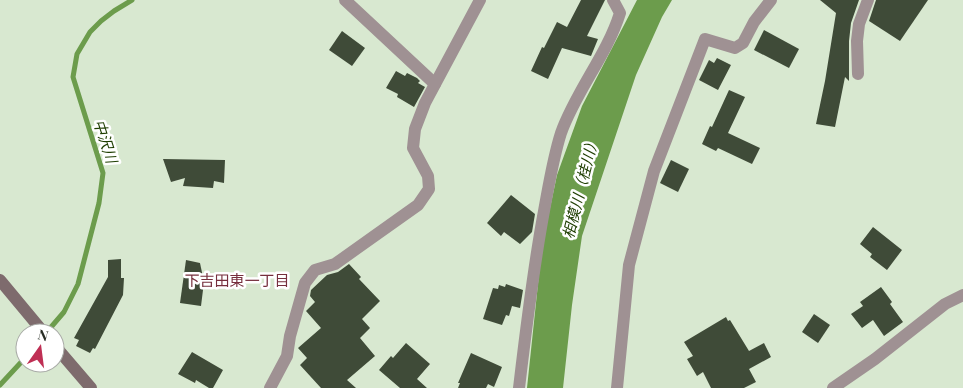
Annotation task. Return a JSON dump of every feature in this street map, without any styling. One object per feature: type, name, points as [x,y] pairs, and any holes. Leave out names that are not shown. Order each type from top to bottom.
[{"type":"main road","points":[[2,283],[36,323]]},
{"type":"main road","points":[[65,358],[91,388]]},
{"type":"street","points":[[345,0],[435,84]]},
{"type":"street","points":[[270,388],[287,356],[290,336],[305,283],[310,276],[315,270],[335,264],[418,205],[429,189],[428,176],[414,148],[415,129],[425,103],[480,0]]},
{"type":"street","points":[[519,388],[535,260],[553,161],[562,131],[592,71],[614,34],[620,13],[613,0]]},
{"type":"street","points":[[617,388],[629,265],[654,172],[705,39],[734,48],[743,43],[754,22],[771,0]]},
{"type":"street","points":[[858,74],[857,41],[859,24],[868,0]]},
{"type":"street","points":[[0,270],[2,283]]},
{"type":"street","points":[[833,388],[875,359],[945,304],[963,295]]},
{"type":"water","name":"相模川（桂川）","points":[[637,0],[672,0],[662,17],[636,75],[582,236],[563,388],[527,388],[542,246],[557,175],[582,106]]},
{"type":"building","points":[[581,0],[605,0],[587,36],[598,39],[591,56],[562,48],[548,79],[531,71],[542,47],[544,48],[557,22],[567,27]]},
{"type":"building","points":[[820,0],[859,0],[851,23],[849,81],[845,77],[835,127],[816,124],[836,13]]},
{"type":"building","points":[[876,0],[928,0],[900,41],[869,21]]},
{"type":"building","points":[[764,30],[799,49],[789,68],[754,50]]},
{"type":"building","points":[[342,31],[365,48],[352,66],[329,50]]},
{"type":"building","points":[[717,58],[731,65],[718,90],[699,80],[709,60],[714,63]]},
{"type":"building","points":[[396,71],[405,76],[407,73],[417,78],[420,81],[418,83],[425,87],[414,107],[397,97],[398,94],[386,88]]},
{"type":"building","points":[[729,90],[745,97],[728,133],[760,148],[752,164],[718,148],[716,151],[702,144]]},
{"type":"building","points":[[163,159],[225,160],[224,183],[214,181],[213,188],[183,186],[185,178],[171,182]]},
{"type":"building","points":[[671,160],[689,169],[678,192],[660,183]]},
{"type":"building","points":[[511,195],[535,214],[532,232],[520,244],[504,232],[501,236],[487,223]]},
{"type":"building","points":[[873,227],[902,250],[887,270],[870,257],[872,254],[860,244]]},
{"type":"building","points":[[121,259],[121,278],[124,278],[123,295],[95,349],[93,348],[90,353],[76,346],[79,340],[74,338],[108,277],[108,260]]},
{"type":"building","points":[[186,260],[200,263],[204,282],[201,306],[180,303]]},
{"type":"building","points":[[349,264],[361,277],[359,279],[380,301],[362,319],[370,328],[360,338],[375,356],[347,380],[356,388],[321,388],[300,365],[307,358],[298,348],[321,328],[306,311],[315,302],[310,296],[311,290],[327,275],[338,272]]},
{"type":"building","points":[[506,284],[523,290],[520,308],[512,306],[509,316],[506,315],[502,325],[483,319],[493,288],[498,289],[499,285],[505,287]]},
{"type":"building","points":[[881,287],[903,322],[884,336],[873,320],[862,328],[851,314],[863,306],[860,302]]},
{"type":"building","points":[[814,314],[830,325],[818,343],[802,332]]},
{"type":"building","points":[[726,317],[728,321],[730,320],[749,351],[764,343],[771,357],[749,369],[756,382],[744,388],[711,388],[703,372],[697,376],[687,359],[693,356],[684,342]]},
{"type":"building","points":[[406,343],[430,364],[417,379],[427,388],[400,388],[379,370]]},
{"type":"building","points":[[192,352],[223,370],[213,388],[209,388],[196,380],[195,383],[178,374]]},
{"type":"building","points":[[471,353],[502,367],[494,387],[488,384],[486,388],[458,388],[460,383],[458,383]]},
{"type":"waterway","name":"中沢川","points":[[55,323],[64,312],[78,284],[99,203],[103,173],[73,77],[77,54],[90,32],[101,21],[132,0]]},
{"type":"waterway","name":"中沢川","points":[[0,385],[15,369]]},
{"type":"district","name":"下吉田東一丁目","points":[[237,280]]}]
